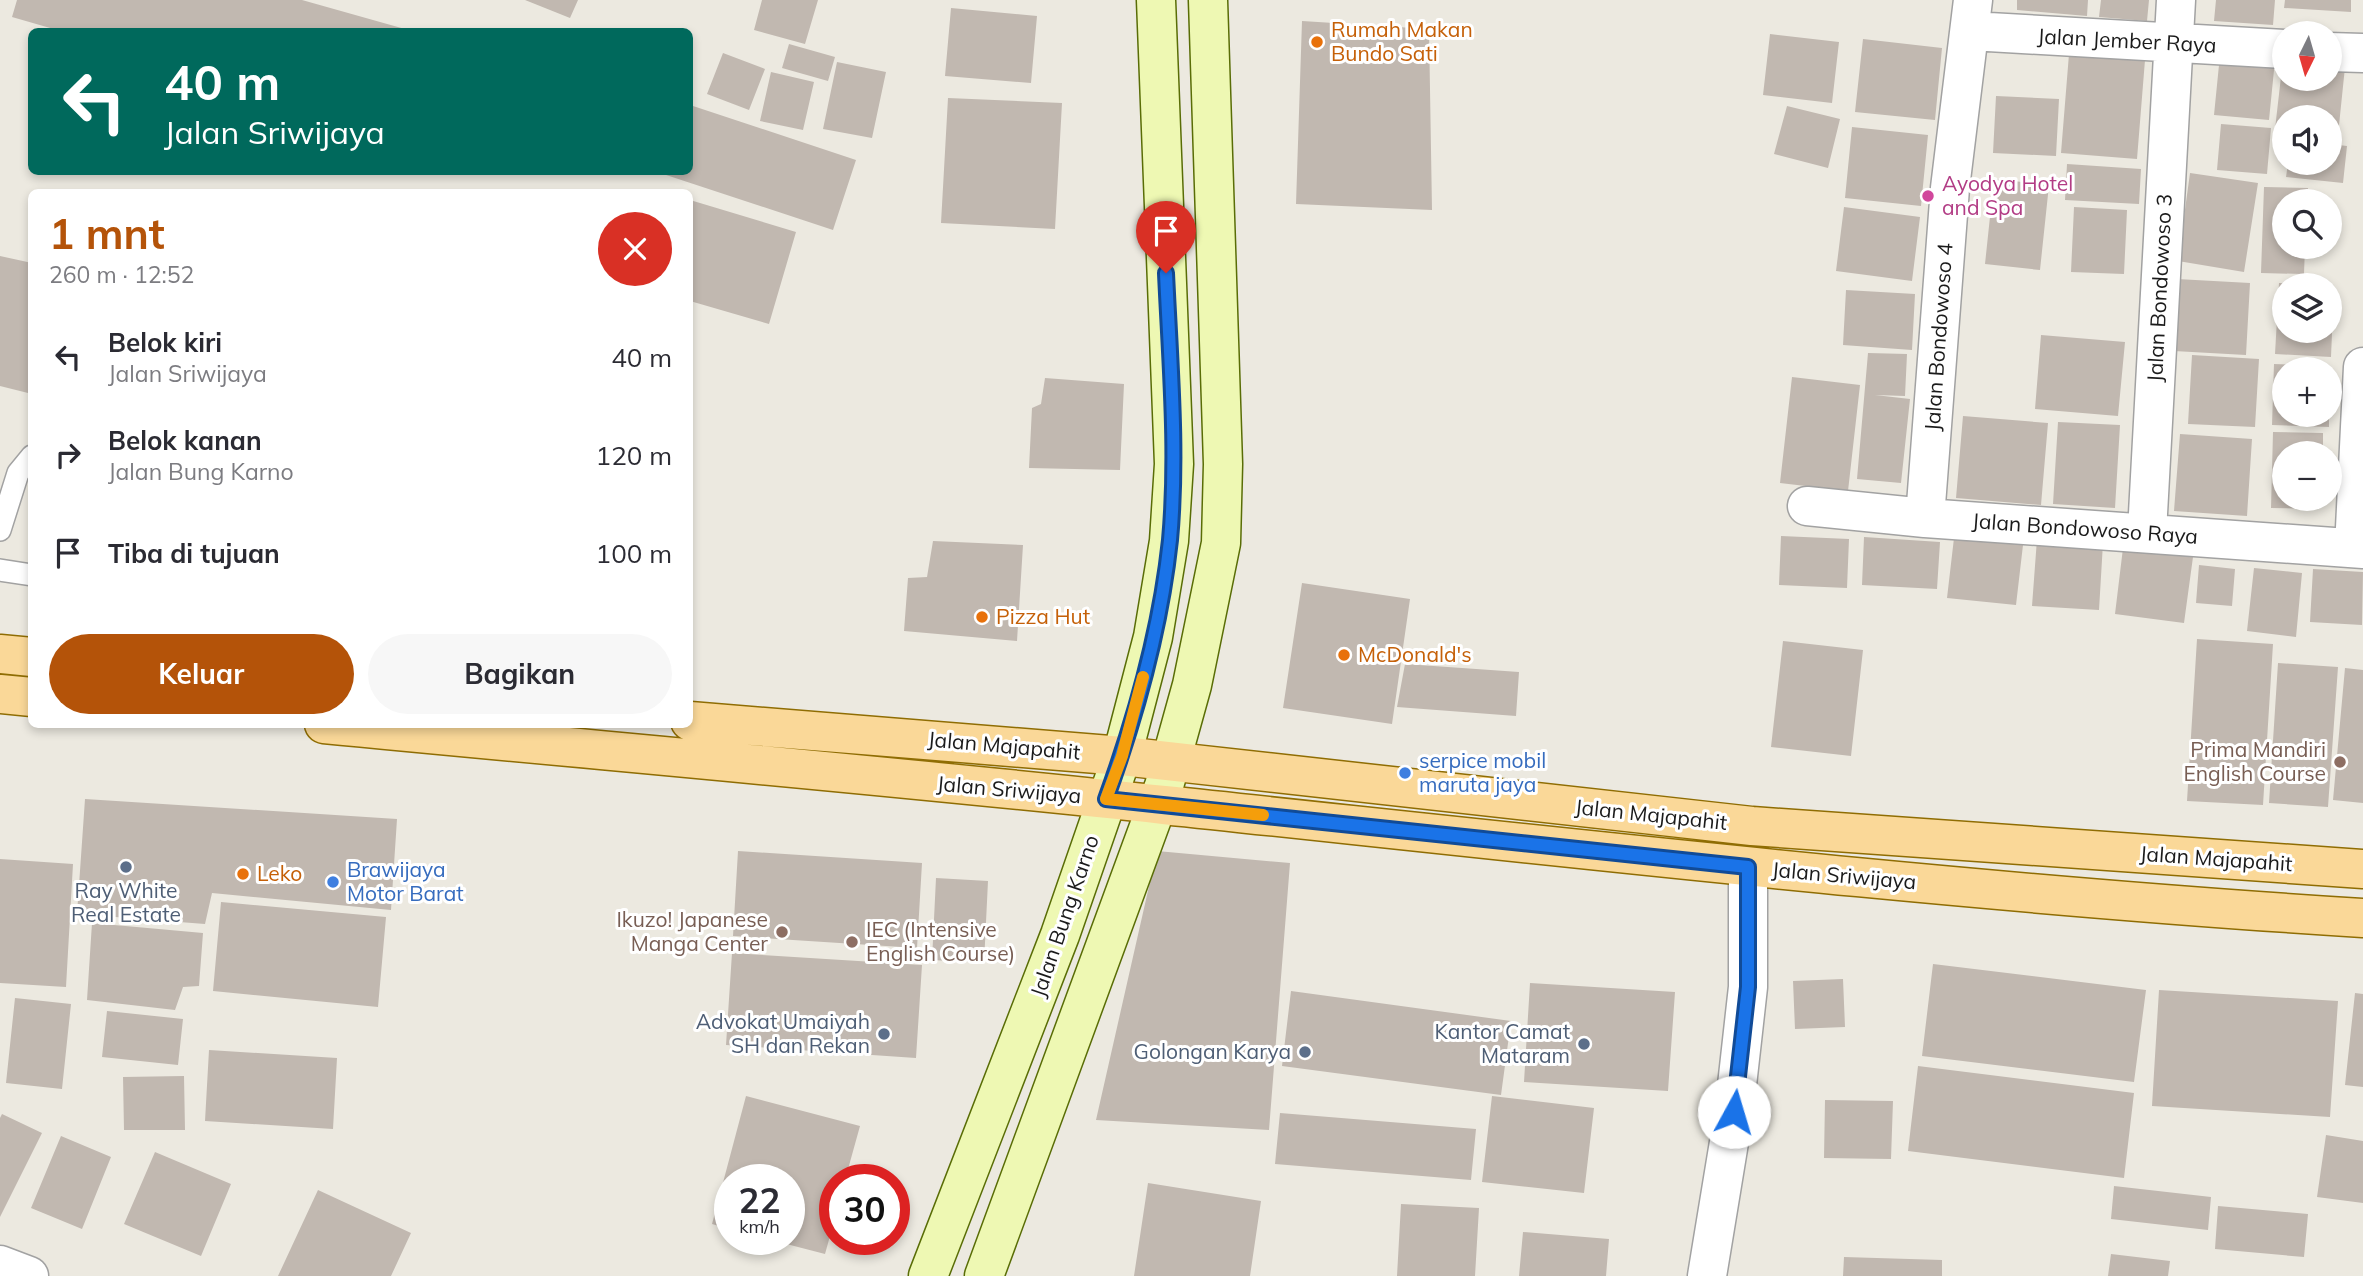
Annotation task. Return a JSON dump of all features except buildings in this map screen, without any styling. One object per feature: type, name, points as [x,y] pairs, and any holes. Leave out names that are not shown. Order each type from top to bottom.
[{"type":"main road","name":"Jalan Bung Karno","points":[[928,1276],[1060,935],[1122,756],[1153,637],[1170,541],[1174,464],[1156,0]]},
{"type":"main road","points":[[984,1276],[1172,762],[1192,685],[1221,543],[1223,464],[1208,0]]},
{"type":"main road","points":[[0,654],[28,657]]},
{"type":"main road","points":[[0,694],[28,697]]},
{"type":"main road","name":"Jalan Majapahit","points":[[693,721],[1122,756],[1752,826],[2363,869]]},
{"type":"main road","name":"Jalan Sriwijaya","points":[[366,728],[1158,804],[1748,867],[2087,898],[2363,918]]},
{"type":"main road","points":[[2087,898],[2091,851]]},
{"type":"street","name":"Jalan Bondowoso 3","points":[[2147,532],[2176,0]]},
{"type":"street","name":"Jalan Jember Raya","points":[[1972,16],[2174,44],[2272,48]]},
{"type":"street","name":"Jalan Bondowoso 4","points":[[1925,518],[1950,188],[1972,16]]},
{"type":"street","points":[[2342,52],[2363,53]]},
{"type":"street","points":[[2358,549],[2363,367]]},
{"type":"street","name":"Jalan Bondowoso Raya","points":[[1807,506],[1925,518],[2358,549]]},
{"type":"street","points":[[1707,1276],[1734,1112],[1746,1000],[1748,867]]},
{"type":"street","points":[[0,1265],[29,1276]]},
{"type":"lane","points":[[0,530],[18,473],[28,461]]},
{"type":"lane","points":[[0,570],[28,574]]},
{"type":"slow traffic","points":[[1143,677],[1122,756],[1106,799],[1263,815]]},
{"type":"place","name":"Rumah Makan Bundo Sati","points":[[1317,42]]},
{"type":"place","name":"Ayodya Hotel and Spa","points":[[1928,196]]},
{"type":"place","name":"Pizza Hut","points":[[982,617]]},
{"type":"place","name":"McDonald's","points":[[1344,655]]},
{"type":"place","name":"Prima Mandiri English Course","points":[[2340,762]]},
{"type":"place","name":"serpice mobil maruta jaya","points":[[1405,773]]},
{"type":"place","name":"Ray White Real Estate","points":[[126,867]]},
{"type":"place","name":"Leko","points":[[243,874]]},
{"type":"place","name":"Brawijaya Motor Barat","points":[[333,882]]},
{"type":"place","name":"Ikuzo! Japanese Manga Center","points":[[782,932]]},
{"type":"place","name":"IEC (Intensive English Course)","points":[[852,942]]},
{"type":"place","name":"Advokat Umaiyah SH dan Rekan","points":[[884,1034]]},
{"type":"place","name":"Kantor Camat Mataram","points":[[1584,1044]]},
{"type":"place","name":"Golongan Karya","points":[[1305,1052]]},
{"type":"route","points":[[1166,273],[1174,464],[1170,541],[1153,637],[1122,756],[1106,799],[1748,867],[1748,987],[1734,1112]]}]
